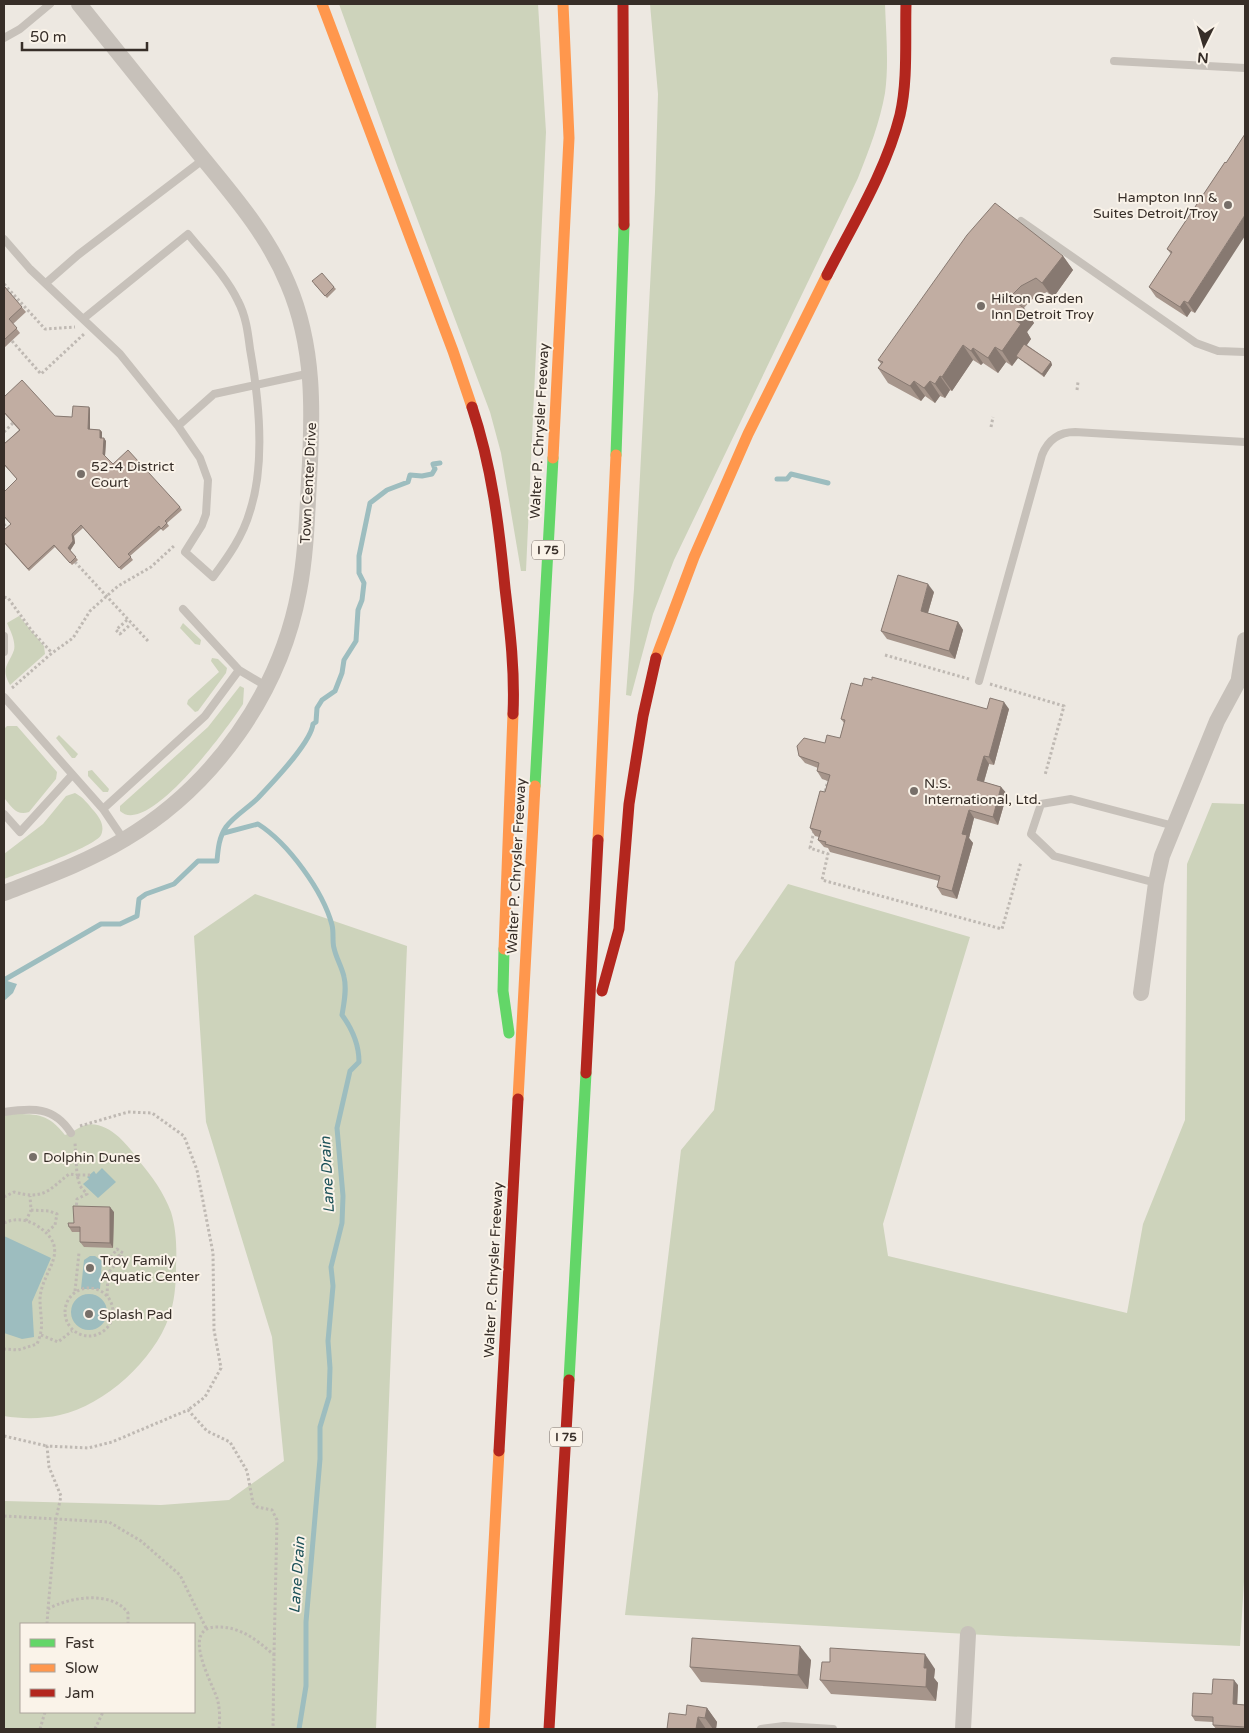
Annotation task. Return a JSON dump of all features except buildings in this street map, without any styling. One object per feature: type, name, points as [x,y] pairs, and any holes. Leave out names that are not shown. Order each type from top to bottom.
[{"type":"highway","points":[[322,4],[453,351],[482,437],[496,500],[514,678],[504,992],[518,1096]]},
{"type":"highway","name":"Walter P. Chrysler Freeway","points":[[484,1729],[566,219],[569,138],[563,4]]},
{"type":"highway","name":"I 75","points":[[549,1729],[589,1036],[620,338],[626,105],[622,4]]},
{"type":"highway","points":[[589,1036],[620,929],[629,804],[643,716],[654,663],[694,557],[748,434],[887,155],[900,114],[904,83],[906,4]]},
{"type":"street","name":"Town Center Drive","points":[[4,893],[74,865],[124,840],[167,810],[199,781],[238,735],[266,686],[288,635],[303,570],[312,422],[311,373],[300,318],[279,264],[256,226],[79,4]]},
{"type":"street","points":[[1141,993],[1156,883],[1162,856],[1217,720],[1242,673],[1245,640]]},
{"type":"street","points":[[963,1729],[968,1634]]},
{"type":"lane","points":[[4,38],[20,29],[50,4]]},
{"type":"lane","points":[[1114,61],[1245,68]]},
{"type":"lane","points":[[46,284],[78,255],[204,159]]},
{"type":"lane","points":[[1021,221],[1196,342],[1218,351],[1245,352]]},
{"type":"lane","points":[[4,239],[30,269],[120,354],[178,426],[200,458],[208,486],[208,503],[202,526],[184,552],[213,577],[235,544],[250,511],[258,460],[259,401],[257,384],[247,328],[238,300],[188,234],[83,319]]},
{"type":"lane","points":[[178,426],[214,394],[311,373]]},
{"type":"lane","points":[[980,681],[1042,455],[1054,438],[1066,432],[1075,432],[1245,442]]},
{"type":"lane","points":[[183,609],[239,670],[266,686]]},
{"type":"lane","points":[[4,636],[4,652]]},
{"type":"lane","points":[[103,809],[205,716],[239,670]]},
{"type":"lane","points":[[4,697],[103,809],[124,840]]},
{"type":"lane","points":[[4,712],[10,705]]},
{"type":"lane","points":[[4,814],[20,832],[72,774]]},
{"type":"lane","points":[[1156,883],[1054,856],[1031,834],[1041,804],[1071,799],[1174,826]]},
{"type":"lane","points":[[4,1112],[44,1110],[62,1120],[70,1132]]},
{"type":"lane","points":[[761,1729],[784,1726],[833,1729]]},
{"type":"path","points":[[4,284],[45,329],[75,327],[91,338]]},
{"type":"path","points":[[12,341],[41,374],[84,334]]},
{"type":"path","points":[[1077,390],[1078,382]]},
{"type":"path","points":[[991,427],[993,416]]},
{"type":"path","points":[[4,432],[13,423]]},
{"type":"path","points":[[5,527],[10,524]]},
{"type":"path","points":[[12,688],[52,653],[73,638],[90,611],[106,596],[118,586],[156,564],[178,541]]},
{"type":"path","points":[[75,562],[148,641]]},
{"type":"path","points":[[4,597],[8,598],[32,631],[52,653]]},
{"type":"path","points":[[127,620],[116,630],[120,634],[131,624]]},
{"type":"path","points":[[885,655],[1064,706],[1046,775]]},
{"type":"path","points":[[823,800],[828,780]]},
{"type":"path","points":[[815,828],[810,848],[828,854],[822,880],[1002,929],[1021,862]]},
{"type":"path","points":[[4,1436],[47,1446],[88,1448],[112,1442],[188,1410],[205,1397],[221,1368],[214,1330],[213,1253],[197,1170],[184,1136],[152,1113],[121,1114],[99,1119],[70,1132],[76,1146],[77,1175],[80,1186],[87,1194],[78,1200],[76,1215]]},
{"type":"path","points":[[4,1197],[14,1192],[30,1196],[48,1192],[69,1174],[90,1175]]},
{"type":"path","points":[[26,1221],[31,1210],[30,1196]]},
{"type":"path","points":[[31,1210],[49,1211],[57,1214],[54,1225],[46,1233]]},
{"type":"path","points":[[4,1223],[13,1219],[30,1221],[52,1240],[56,1256],[40,1298],[42,1332],[37,1344],[18,1350],[4,1349]]},
{"type":"path","points":[[106,1256],[108,1261],[117,1249],[123,1253],[108,1273],[107,1296]]},
{"type":"path","points":[[75,1292],[78,1252]]},
{"type":"path","points":[[117,1253],[121,1258]]},
{"type":"path","points":[[79,1289],[99,1290],[107,1296],[112,1304],[113,1315],[108,1327],[101,1333],[92,1336],[81,1335],[72,1330],[67,1324],[65,1310],[67,1300],[79,1289]]},
{"type":"path","points":[[40,1336],[58,1342],[72,1330]]},
{"type":"path","points":[[188,1410],[207,1431],[230,1442],[248,1471],[254,1503],[257,1507],[272,1510],[277,1520],[273,1729]]},
{"type":"path","points":[[46,1623],[60,1496],[49,1467],[47,1446]]},
{"type":"path","points":[[4,1516],[109,1522],[142,1541],[180,1576],[206,1628]]},
{"type":"path","points":[[48,1609],[66,1602],[86,1598],[100,1599],[124,1607],[128,1613],[128,1623]]},
{"type":"path","points":[[218,1729],[217,1700],[199,1650],[201,1633],[206,1628],[230,1628],[253,1637],[274,1655]]},
{"type":"path","points":[[40,1729],[46,1713]]},
{"type":"path","points":[[95,1729],[103,1713]]},
{"type":"green space","points":[[339,4],[538,4],[546,132],[526,571],[521,571],[501,453],[490,412],[398,168]]},
{"type":"green space","points":[[650,4],[885,4],[887,71],[880,115],[858,178],[674,560],[653,614],[631,696],[626,695],[634,589],[655,192],[658,94]]},
{"type":"green space","points":[[19,616],[44,646],[45,654],[10,685],[7,679],[6,666],[14,650],[14,643],[7,623]]},
{"type":"green space","points":[[183,623],[201,640],[200,645],[195,644],[180,628]]},
{"type":"green space","points":[[212,658],[218,659],[227,668],[226,673],[198,711],[195,712],[187,704],[188,700],[219,672],[211,661]]},
{"type":"green space","points":[[240,686],[244,688],[243,704],[222,734],[187,776],[168,795],[149,809],[133,815],[120,811],[120,806],[208,727]]},
{"type":"green space","points":[[7,726],[17,726],[57,772],[56,779],[29,812],[25,813],[17,812],[4,798],[4,729]]},
{"type":"green space","points":[[59,735],[78,754],[75,758],[72,758],[56,738]]},
{"type":"green space","points":[[92,770],[109,789],[108,792],[103,792],[88,776],[88,771]]},
{"type":"green space","points":[[75,793],[98,816],[102,825],[101,835],[96,840],[72,853],[4,879],[4,854],[43,824],[66,796]]},
{"type":"green space","points":[[1212,803],[1245,804],[1245,1566],[1240,1646],[1003,1636],[625,1615],[681,1150],[714,1110],[735,962],[788,884],[970,937],[883,1224],[888,1256],[1127,1313],[1143,1224],[1185,1120],[1187,864]]},
{"type":"green space","points":[[255,894],[407,946],[376,1729],[4,1729],[4,1501],[161,1505],[229,1500],[284,1461],[272,1337],[206,1122],[194,936]]},
{"type":"green space","name":"Troy Family Aquatic Center","points":[[30,1114],[48,1119],[65,1135],[85,1125],[93,1124],[102,1126],[117,1135],[161,1191],[171,1212],[175,1231],[176,1278],[173,1305],[162,1333],[152,1349],[126,1378],[94,1402],[77,1410],[46,1417],[4,1416],[4,1115]]},
{"type":"water","points":[[4,980],[17,984],[13,993],[4,1001]]},
{"type":"water","points":[[102,1168],[116,1182],[98,1198],[83,1184],[94,1171],[96,1174]]},
{"type":"water","points":[[4,1236],[51,1258],[32,1302],[34,1337],[22,1339],[4,1333]]},
{"type":"water","points":[[90,1256],[95,1256],[102,1261],[100,1289],[81,1289],[84,1260]]},
{"type":"water","name":"Splash Pad","points":[[89,1294],[96,1295],[102,1299],[106,1305],[106,1319],[102,1325],[96,1329],[89,1330],[82,1329],[76,1325],[72,1319],[71,1312],[72,1305],[76,1299],[82,1295]]},
{"type":"waterway","points":[[4,980],[101,924],[120,924],[137,916],[139,899],[146,894],[174,884],[198,861],[217,861],[220,839],[226,827],[258,798],[290,762],[311,732],[313,724],[316,722],[317,708],[322,700],[335,691],[342,673],[344,660],[356,641],[358,610],[362,600],[364,583],[359,573],[359,556],[370,503],[387,490],[408,482],[410,475],[422,476],[432,474],[435,469],[433,464],[440,463]]},
{"type":"waterway","points":[[777,479],[787,479],[791,474],[828,483]]},
{"type":"waterway","name":"Lane Drain","points":[[224,833],[258,824],[281,843],[313,883],[332,925],[334,948],[345,982],[342,1015],[355,1037],[359,1055],[359,1062],[350,1071],[337,1128],[343,1196],[342,1223],[331,1267],[333,1286],[328,1341],[330,1368],[329,1397],[320,1427],[320,1459],[306,1622],[306,1686],[299,1729]]},
{"type":"traffic: fast","points":[[616,455],[624,225]]},
{"type":"traffic: fast","points":[[535,786],[553,458]]},
{"type":"traffic: fast","points":[[504,949],[503,991],[509,1033]]},
{"type":"traffic: fast","points":[[569,1380],[586,1073]]},
{"type":"traffic: slow","points":[[322,4],[453,351],[472,407]]},
{"type":"traffic: slow","points":[[553,458],[569,138],[563,4]]},
{"type":"traffic: slow","points":[[656,658],[694,557],[748,434],[827,275]]},
{"type":"traffic: slow","points":[[598,840],[616,455]]},
{"type":"traffic: slow","points":[[504,949],[513,714]]},
{"type":"traffic: slow","points":[[518,1099],[535,786]]},
{"type":"traffic: slow","points":[[484,1729],[499,1451]]},
{"type":"traffic: jam","points":[[623,4],[624,225]]},
{"type":"traffic: jam","points":[[827,275],[878,177],[894,136],[903,102],[906,4]]},
{"type":"traffic: jam","points":[[472,407],[490,474],[497,519],[512,651],[513,714]]},
{"type":"traffic: jam","points":[[602,991],[619,929],[629,804],[643,716],[656,658]]},
{"type":"traffic: jam","points":[[586,1073],[598,840]]},
{"type":"traffic: jam","points":[[499,1451],[518,1099]]},
{"type":"traffic: jam","points":[[549,1729],[569,1380]]},
{"type":"place","name":"Hampton Inn & Suites Detroit/Troy","points":[[1228,205]]},
{"type":"place","name":"Hilton Garden Inn Detroit Troy","points":[[981,306]]},
{"type":"place","name":"52-4 District Court","points":[[81,474]]},
{"type":"place","name":"N.S. International, Ltd.","points":[[914,791]]},
{"type":"place","name":"Dolphin Dunes","points":[[33,1157]]},
{"type":"place","name":"Troy Family Aquatic Center","points":[[90,1268]]},
{"type":"place","name":"Splash Pad","points":[[89,1314]]}]
